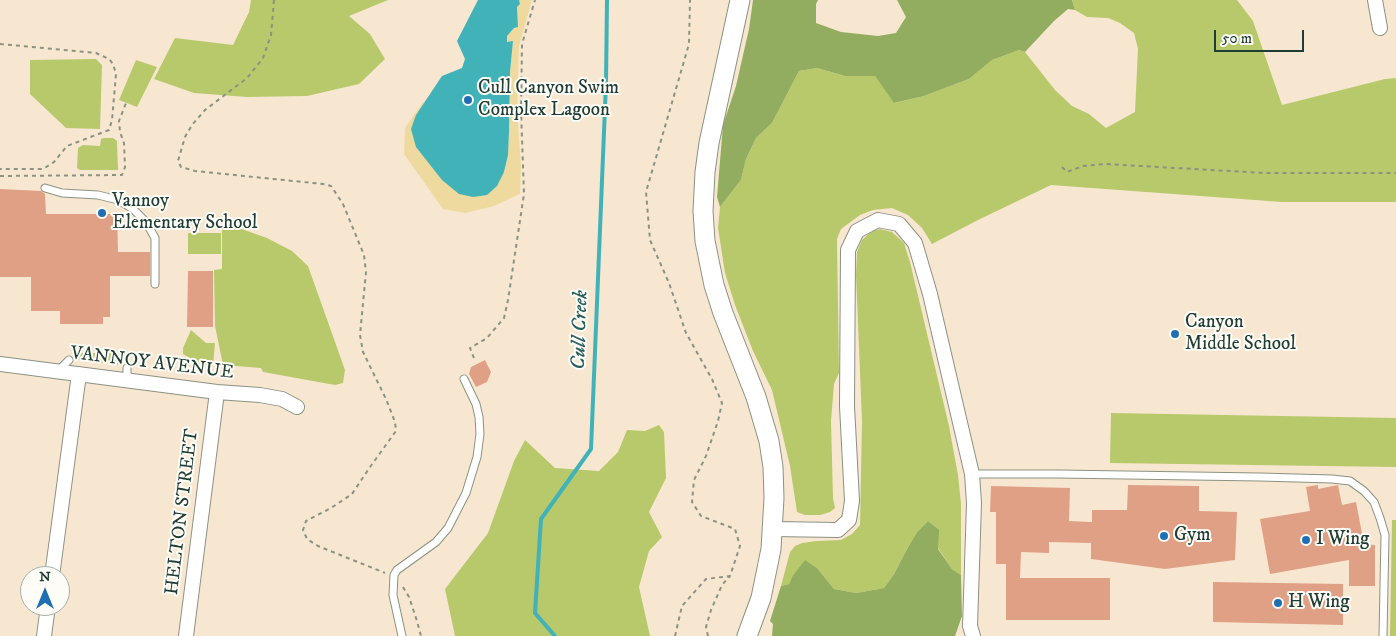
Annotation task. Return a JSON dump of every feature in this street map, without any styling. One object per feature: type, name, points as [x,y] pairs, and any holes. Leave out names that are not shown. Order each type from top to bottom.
[{"type":"street","points":[[740,0],[709,144],[703,211],[705,241],[714,285],[756,397],[769,441],[773,466],[773,530],[771,549],[761,598],[747,636]]},
{"type":"street","points":[[1375,0],[1380,28]]},
{"type":"street","points":[[773,530],[838,530],[849,520],[852,501],[848,406],[848,250],[857,231],[878,220],[899,224],[915,244],[930,294],[972,474],[974,503],[970,626],[973,636]]},
{"type":"street","name":"VANNOY AVENUE","points":[[0,364],[79,374],[127,374],[217,392],[260,395],[282,400],[297,407]]},
{"type":"street","points":[[53,566],[79,374]]},
{"type":"street","name":"HELTON STREET","points":[[186,636],[217,392]]},
{"type":"street","points":[[44,636],[47,616]]},
{"type":"lane","points":[[45,188],[62,193],[91,194],[111,198],[133,209],[146,222],[155,238],[155,284]]},
{"type":"lane","points":[[58,372],[69,360]]},
{"type":"lane","points":[[402,636],[393,595],[394,575],[397,570],[436,542],[448,528],[466,492],[477,457],[480,434],[479,417],[476,404],[464,379]]},
{"type":"lane","points":[[972,474],[1260,476],[1332,478],[1350,481],[1364,491],[1374,502],[1385,535],[1383,636]]},
{"type":"path","points":[[274,0],[271,35],[263,58],[247,78],[205,110],[192,125],[185,138],[178,161],[181,167],[195,171],[331,186],[343,204],[364,256],[366,272],[360,335],[363,352],[386,399],[395,422],[396,431],[352,494],[306,521],[303,530],[307,539],[318,546],[334,551],[363,565],[394,575],[409,597],[420,636]]},
{"type":"path","points":[[474,358],[470,348],[488,338],[504,318],[508,300],[524,194],[521,111],[522,44],[535,0]]},
{"type":"path","points":[[690,0],[689,44],[646,192],[650,240],[669,283],[686,332],[712,379],[722,404],[706,456],[694,480],[692,502],[701,516],[735,529],[740,546],[730,576],[722,585],[711,610],[706,627],[708,636]]},
{"type":"path","points":[[0,44],[96,53],[109,59],[113,64],[116,74],[112,120],[109,130],[67,146],[54,162],[43,169],[0,169]]},
{"type":"path","points":[[0,176],[122,175],[125,167],[124,143],[119,121],[126,103]]},
{"type":"path","points":[[1062,167],[1067,172],[1083,166],[1105,164],[1265,173],[1396,172]]},
{"type":"path","points":[[675,636],[682,606],[706,579],[730,576]]},
{"type":"green space","points":[[251,0],[388,0],[349,16],[370,34],[385,59],[359,84],[307,96],[247,97],[194,93],[154,79],[175,38],[233,45],[249,12]]},
{"type":"green space","points":[[753,0],[818,0],[816,4],[816,23],[841,32],[878,36],[896,33],[906,17],[897,0],[1072,0],[1075,10],[1068,9],[1025,52],[1019,50],[992,60],[969,79],[924,96],[894,103],[875,76],[845,76],[817,68],[799,71],[772,123],[756,138],[746,159],[741,180],[720,207],[717,197],[723,125],[736,86],[749,29]]},
{"type":"green space","points":[[1072,0],[1237,0],[1253,21],[1282,105],[1385,79],[1396,78],[1396,202],[1282,202],[1051,185],[932,244],[922,228],[908,215],[892,208],[873,210],[860,215],[841,229],[837,239],[839,373],[834,384],[831,421],[833,498],[835,508],[830,512],[820,515],[805,515],[797,512],[790,466],[772,390],[753,351],[735,305],[725,273],[718,228],[720,207],[741,180],[746,159],[756,138],[772,123],[799,71],[817,68],[845,76],[875,76],[895,103],[924,96],[969,79],[992,60],[1019,50],[1025,52],[1055,90],[1072,106],[1089,114],[1106,128],[1135,112],[1138,49],[1134,33],[1120,23],[1108,18],[1087,17],[1075,10]]},
{"type":"green space","points":[[96,59],[102,65],[100,129],[66,128],[30,94],[30,60]]},
{"type":"green space","points":[[136,60],[157,67],[137,107],[119,100]]},
{"type":"green space","points":[[113,138],[117,141],[118,170],[80,170],[77,168],[78,148],[83,145],[100,146],[101,139]]},
{"type":"green space","points":[[222,222],[267,238],[292,251],[308,266],[345,370],[343,383],[335,385],[263,372],[261,368],[223,365],[215,326],[214,270],[222,269]]},
{"type":"green space","points":[[880,229],[892,232],[904,243],[949,426],[961,504],[961,575],[952,569],[938,548],[938,530],[928,521],[917,532],[894,574],[884,588],[856,593],[834,589],[818,569],[792,577],[789,584],[781,586],[790,552],[795,546],[817,541],[841,540],[852,534],[860,525],[862,421],[856,275],[857,252],[862,240],[872,231]]},
{"type":"green space","points":[[188,233],[221,233],[221,254],[188,254]]},
{"type":"green space","points":[[191,330],[206,343],[215,343],[213,366],[200,364],[183,354],[183,348]]},
{"type":"green space","points":[[81,353],[118,353],[120,355],[120,365],[75,359]]},
{"type":"green space","points":[[1111,413],[1396,418],[1396,467],[1110,463]]},
{"type":"green space","points":[[659,425],[664,432],[666,478],[649,512],[662,537],[649,551],[639,587],[650,636],[455,636],[445,589],[488,533],[514,461],[525,440],[555,468],[599,471],[618,452],[627,430],[645,431]]},
{"type":"green space","points":[[1392,520],[1396,520],[1396,636],[1390,636]]},
{"type":"green space","points":[[928,521],[939,530],[938,549],[952,569],[961,575],[962,616],[955,636],[772,636],[773,624],[770,621],[781,586],[789,584],[805,560],[818,569],[834,589],[856,593],[884,588],[894,574],[917,532]]},
{"type":"sand","points":[[519,0],[532,0],[519,46],[517,108],[521,167],[520,194],[494,206],[465,213],[443,209],[404,154],[405,128],[423,102],[416,115],[504,172],[508,155],[510,72],[513,42],[507,42],[507,36],[514,28],[518,27],[517,7],[520,4]]},
{"type":"water","name":"Cull Canyon Swim Complex Lagoon","points":[[478,0],[519,0],[520,4],[517,7],[518,27],[514,28],[507,36],[507,42],[513,41],[510,72],[508,155],[504,172],[497,186],[487,195],[473,197],[459,194],[442,180],[416,147],[411,129],[416,115],[442,76],[462,68],[465,59],[457,41]]},
{"type":"building","points":[[0,189],[41,191],[45,194],[46,214],[117,214],[118,252],[150,252],[150,276],[110,276],[110,317],[103,317],[103,324],[60,324],[60,311],[31,311],[31,277],[0,277]]},
{"type":"building","points":[[188,271],[213,271],[213,327],[187,327]]},
{"type":"building","points":[[485,360],[491,372],[487,382],[476,387],[469,374],[471,367]]},
{"type":"building","points":[[1128,485],[1199,486],[1199,511],[1237,512],[1235,560],[1165,569],[1091,559],[1091,543],[1049,542],[1049,553],[1021,552],[1020,578],[1110,578],[1110,620],[1006,620],[1006,564],[996,564],[996,512],[990,512],[991,486],[1070,488],[1069,521],[1092,522],[1092,510],[1127,510]]},
{"type":"building","name":"I Wing","points":[[1318,485],[1318,489],[1338,485],[1342,505],[1356,502],[1364,544],[1375,545],[1375,586],[1349,586],[1349,560],[1270,574],[1260,519],[1310,511],[1306,487]]},
{"type":"building","name":"H Wing","points":[[1213,582],[1343,584],[1343,625],[1213,622]]},
{"type":"waterway","name":"Cull Creek","points":[[555,636],[535,613],[541,519],[591,449],[606,83],[607,0]]},
{"type":"place","name":"Cull Canyon Swim Complex Lagoon","points":[[468,100]]},
{"type":"place","name":"Vannoy Elementary School","points":[[102,213]]},
{"type":"place","name":"Canyon Middle School","points":[[1175,334]]},
{"type":"place","name":"Gym","points":[[1164,536]]},
{"type":"place","name":"I Wing","points":[[1306,540]]},
{"type":"place","name":"H Wing","points":[[1278,603]]}]
